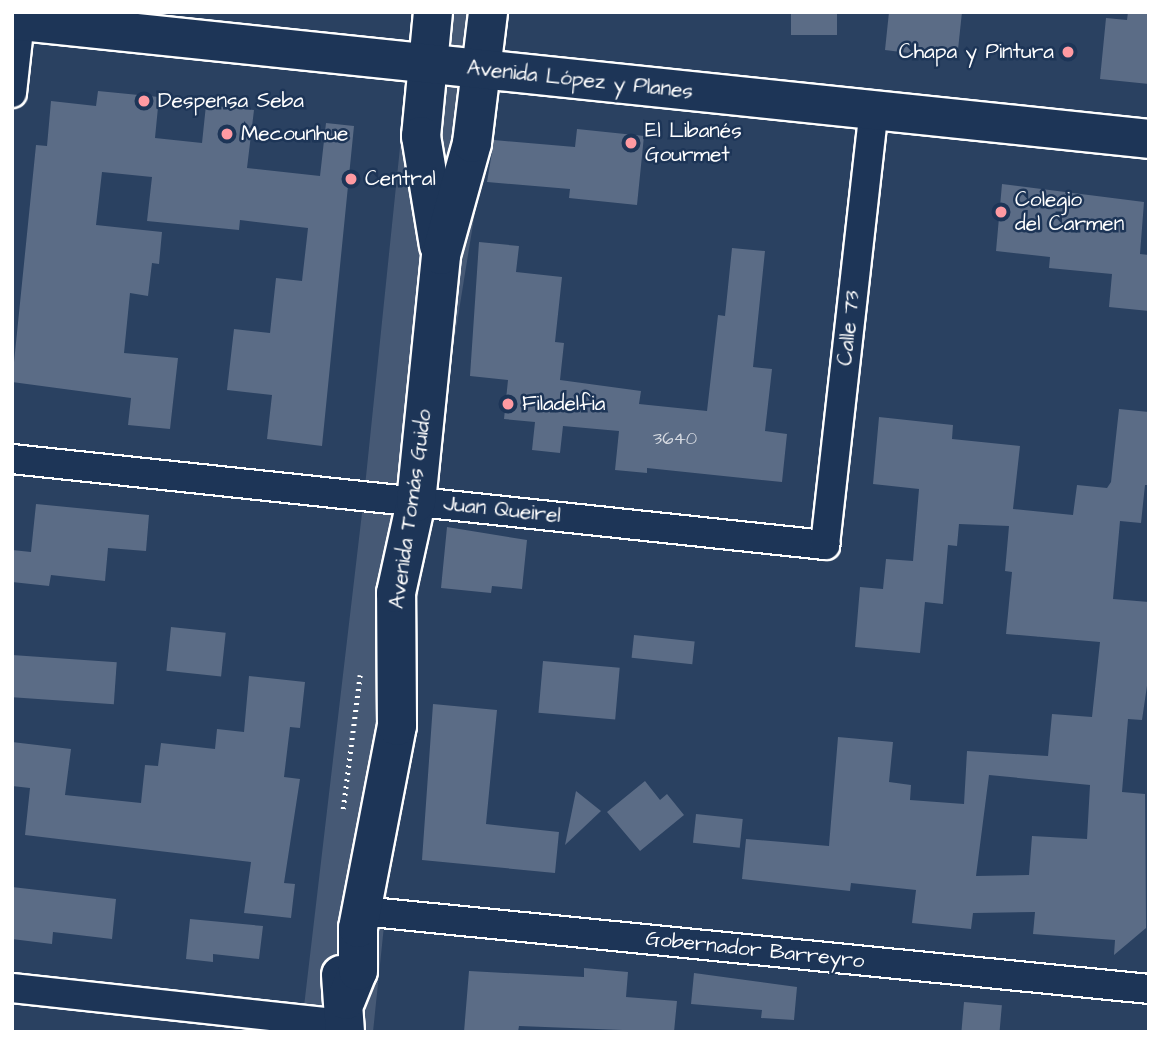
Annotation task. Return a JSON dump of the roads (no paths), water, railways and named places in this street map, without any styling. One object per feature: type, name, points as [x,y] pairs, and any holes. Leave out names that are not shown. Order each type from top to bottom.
[{"type":"main road","name":"Avenida Tomás Guido","points":[[433,12],[425,64],[421,136],[440,256]]},
{"type":"main road","name":"Avenida Tomás Guido","points":[[345,1019],[340,968],[359,919],[397,726],[396,593],[416,502],[440,256],[472,143],[488,12]]},
{"type":"main road","name":"Avenida López y Planes","points":[[16,20],[1149,139]]},
{"type":"street","points":[[12,93],[16,20]]},
{"type":"street","name":"Calle 73","points":[[825,545],[874,111]]},
{"type":"street","name":"Juan Queirel","points":[[12,459],[825,545]]},
{"type":"street","name":"Gobernador Barreyro","points":[[359,919],[1149,989]]},
{"type":"street","points":[[12,988],[345,1019]]},
{"type":"place","name":"Chapa y Pintura","points":[[1068,52]]},
{"type":"place","name":"Despensa Seba","points":[[144,101]]},
{"type":"place","name":"Mecounhue","points":[[227,134]]},
{"type":"place","name":"El Libanés Gourmet","points":[[631,143]]},
{"type":"place","name":"Central","points":[[351,179]]},
{"type":"place","name":"Colegio del Carmen","points":[[1001,212]]},
{"type":"place","name":"Filadelfia","points":[[508,404]]}]
